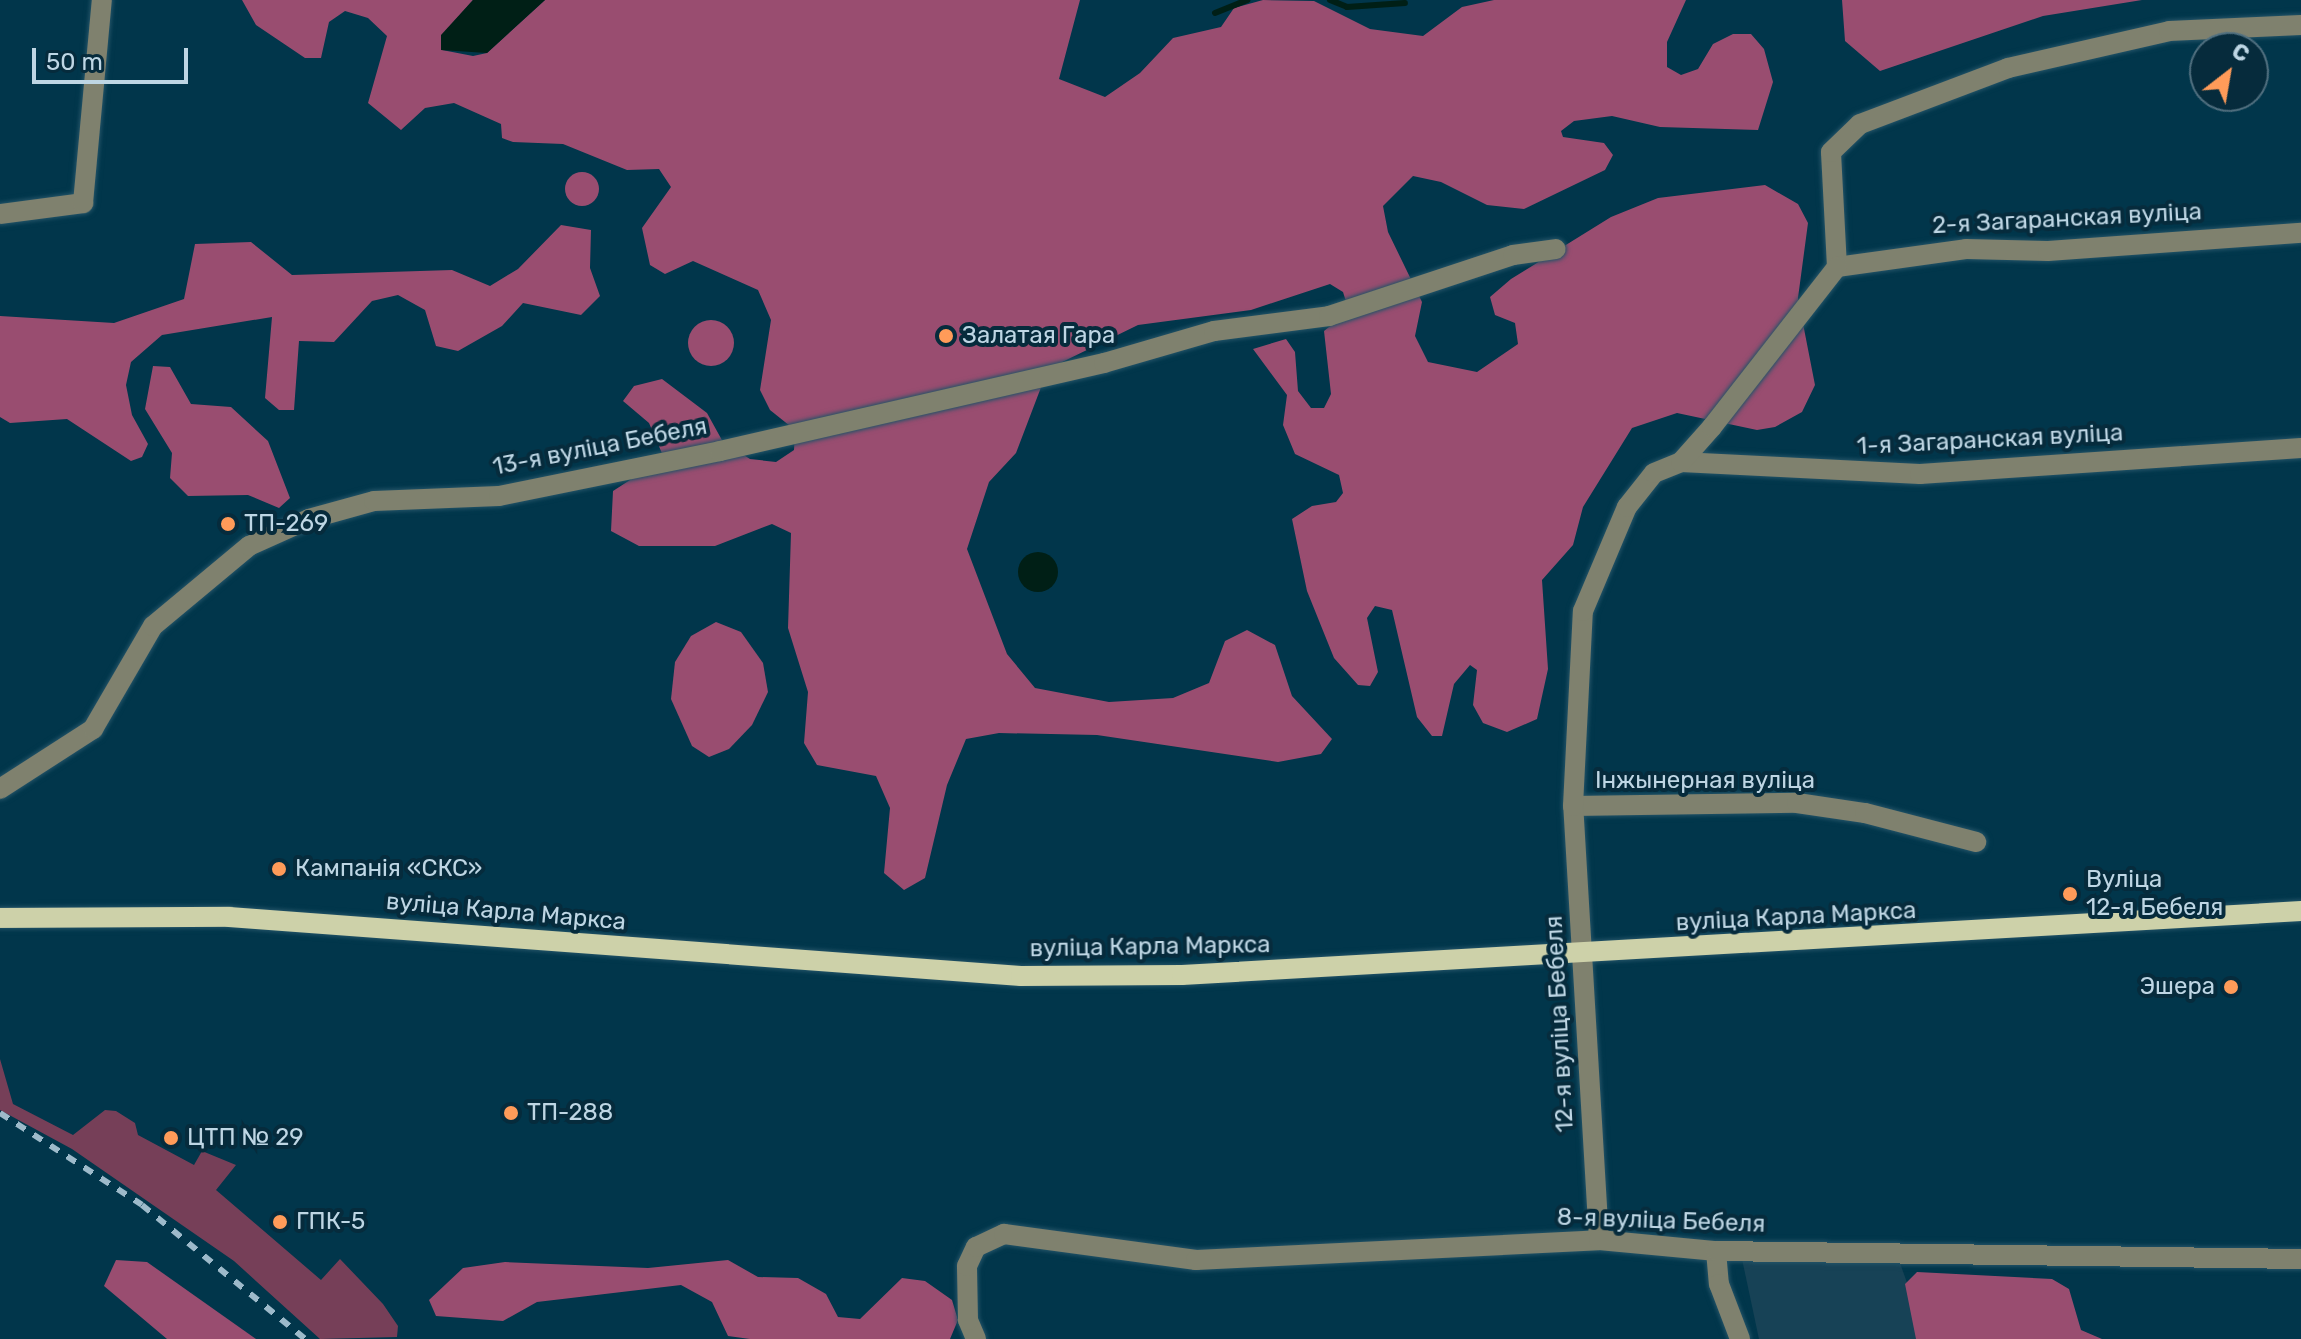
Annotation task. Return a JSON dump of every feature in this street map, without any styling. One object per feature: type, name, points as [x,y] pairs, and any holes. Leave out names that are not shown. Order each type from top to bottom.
[{"type":"main road","name":"вуліца Карла Маркса","points":[[0,918],[229,917],[1021,976],[1182,975],[2301,911]]},
{"type":"street","points":[[0,214],[83,203],[102,0]]},
{"type":"street","points":[[1681,462],[1837,267],[1831,152],[1860,124],[2008,68],[2169,31],[2301,25]]},
{"type":"street","name":"2-я Загаранская вуліца","points":[[1837,267],[1966,249],[2048,251],[2301,233]]},
{"type":"street","name":"13-я вуліца Бебеля","points":[[0,789],[93,729],[153,626],[249,546],[298,523],[374,501],[499,496],[720,451],[1104,363],[1214,331],[1329,316],[1513,255],[1556,249]]},
{"type":"street","name":"1-я Загаранская вуліца","points":[[1681,462],[1920,474],[2301,448]]},
{"type":"street","name":"12-я вуліца Бебеля","points":[[1599,1240],[1573,806],[1583,611],[1627,507],[1654,473],[1681,462]]},
{"type":"street","name":"Інжынерная вуліца","points":[[1573,806],[1797,803],[1865,813],[1976,842]]},
{"type":"street","name":"8-я вуліца Бебеля","points":[[976,1339],[968,1320],[967,1266],[976,1247],[1004,1234],[1196,1260],[1599,1240],[1716,1251],[2301,1259]]},
{"type":"street","points":[[1716,1251],[1719,1284],[1740,1339]]},
{"type":"shaded area","points":[[242,0],[473,0],[441,36],[442,50],[473,56],[487,53],[545,0],[1080,0],[1059,79],[1105,97],[1140,73],[1173,38],[1221,27],[1234,8],[1263,0],[1314,1],[1370,29],[1423,36],[1462,7],[1494,0],[1686,0],[1667,42],[1667,67],[1681,75],[1698,69],[1713,44],[1733,34],[1751,34],[1764,49],[1773,82],[1758,130],[1660,127],[1612,116],[1574,121],[1561,131],[1563,137],[1604,143],[1613,155],[1605,170],[1524,209],[1487,205],[1441,182],[1413,176],[1383,206],[1388,232],[1422,302],[1415,336],[1428,362],[1477,372],[1518,344],[1515,323],[1495,315],[1490,297],[1511,279],[1611,217],[1658,198],[1765,185],[1798,204],[1808,223],[1798,298],[1815,385],[1802,412],[1775,427],[1757,430],[1677,413],[1632,428],[1583,507],[1573,545],[1542,580],[1548,669],[1537,719],[1507,732],[1483,723],[1473,705],[1477,670],[1470,665],[1454,684],[1442,736],[1432,736],[1417,717],[1392,610],[1375,606],[1367,618],[1378,672],[1370,686],[1358,685],[1334,658],[1307,591],[1292,519],[1312,506],[1336,502],[1343,493],[1339,475],[1295,454],[1283,425],[1287,395],[1253,349],[1286,339],[1295,352],[1298,391],[1311,408],[1324,408],[1331,394],[1324,331],[1349,311],[1343,292],[1330,284],[1251,310],[1138,325],[1048,369],[1016,453],[989,482],[967,549],[1007,654],[1035,688],[1109,702],[1173,698],[1209,683],[1225,641],[1247,630],[1275,645],[1292,696],[1332,739],[1321,754],[1278,762],[1097,735],[999,733],[966,739],[947,785],[925,878],[904,890],[884,873],[890,808],[876,776],[817,765],[804,743],[808,692],[788,628],[791,533],[772,524],[715,546],[639,546],[611,531],[613,491],[664,458],[649,423],[623,401],[634,386],[662,379],[707,413],[723,442],[750,459],[776,462],[794,450],[795,430],[770,410],[760,390],[771,320],[758,290],[693,261],[665,274],[650,265],[642,228],[671,187],[659,169],[627,170],[563,144],[513,142],[502,138],[501,124],[454,103],[425,108],[401,130],[368,103],[387,36],[368,18],[345,11],[329,22],[321,58],[305,58],[256,25]]},
{"type":"shaded area","points":[[473,0],[545,0],[487,53],[441,50],[441,35]]},
{"type":"shaded area","points":[[1842,0],[2142,0],[2043,16],[1880,71],[1845,41]]},
{"type":"shaded area","points":[[582,172],[594,177],[599,189],[594,201],[582,206],[570,201],[565,189],[570,177]]},
{"type":"shaded area","points":[[561,225],[591,230],[590,268],[600,296],[581,315],[523,303],[502,326],[458,351],[436,346],[425,310],[398,295],[372,301],[334,342],[299,341],[294,410],[279,410],[265,398],[272,317],[162,335],[131,362],[126,385],[132,415],[148,444],[142,457],[131,461],[67,419],[10,423],[0,417],[0,316],[114,323],[184,299],[195,244],[251,242],[292,275],[452,270],[490,286],[518,269]]},
{"type":"shaded area","points":[[711,320],[727,327],[734,343],[727,359],[711,366],[695,359],[688,343],[695,327]]},
{"type":"shaded area","points":[[153,366],[170,367],[191,404],[231,407],[268,441],[290,498],[279,508],[248,495],[188,496],[170,478],[172,453],[145,409]]},
{"type":"shaded area","points":[[1038,552],[1052,558],[1058,572],[1052,586],[1038,592],[1024,586],[1018,572],[1024,558]]},
{"type":"shaded area","points":[[716,622],[741,632],[763,663],[768,692],[752,725],[729,749],[709,757],[692,746],[671,699],[675,662],[691,636]]},
{"type":"shaded area","points":[[0,1059],[13,1104],[73,1135],[105,1110],[116,1111],[135,1123],[138,1135],[194,1165],[202,1151],[236,1165],[216,1190],[321,1280],[340,1259],[383,1304],[398,1326],[397,1337],[320,1339],[234,1261],[72,1149],[0,1110]]},
{"type":"shaded area","points":[[1742,1259],[1900,1263],[1927,1339],[1759,1339]]},
{"type":"shaded area","points":[[116,1260],[147,1262],[256,1339],[167,1339],[104,1286]]},
{"type":"shaded area","points":[[728,1260],[758,1277],[798,1278],[826,1294],[838,1317],[860,1319],[902,1278],[925,1281],[952,1300],[958,1320],[950,1339],[750,1339],[728,1336],[712,1302],[681,1285],[537,1302],[503,1321],[436,1316],[429,1300],[463,1268],[505,1262],[648,1268]]},
{"type":"shaded area","points":[[1917,1272],[2052,1279],[2069,1289],[2081,1330],[2102,1339],[1916,1339],[1905,1284]]},
{"type":"waterway","points":[[1215,13],[1247,0]]},
{"type":"waterway","points":[[1330,0],[1347,7],[1405,3]]},
{"type":"railway","points":[[0,1113],[142,1205],[305,1339]]},
{"type":"place","name":"Залатая Гара","points":[[946,336]]},
{"type":"place","name":"ТП-269","points":[[228,524]]},
{"type":"place","name":"Кампанія «СКС»","points":[[279,869]]},
{"type":"place","name":"Вуліца 12-я Бебеля","points":[[2070,894]]},
{"type":"place","name":"Эшера","points":[[2231,987]]},
{"type":"place","name":"ТП-288","points":[[511,1113]]},
{"type":"place","name":"ЦТП № 29","points":[[171,1138]]},
{"type":"place","name":"ГПК-5","points":[[280,1222]]}]
